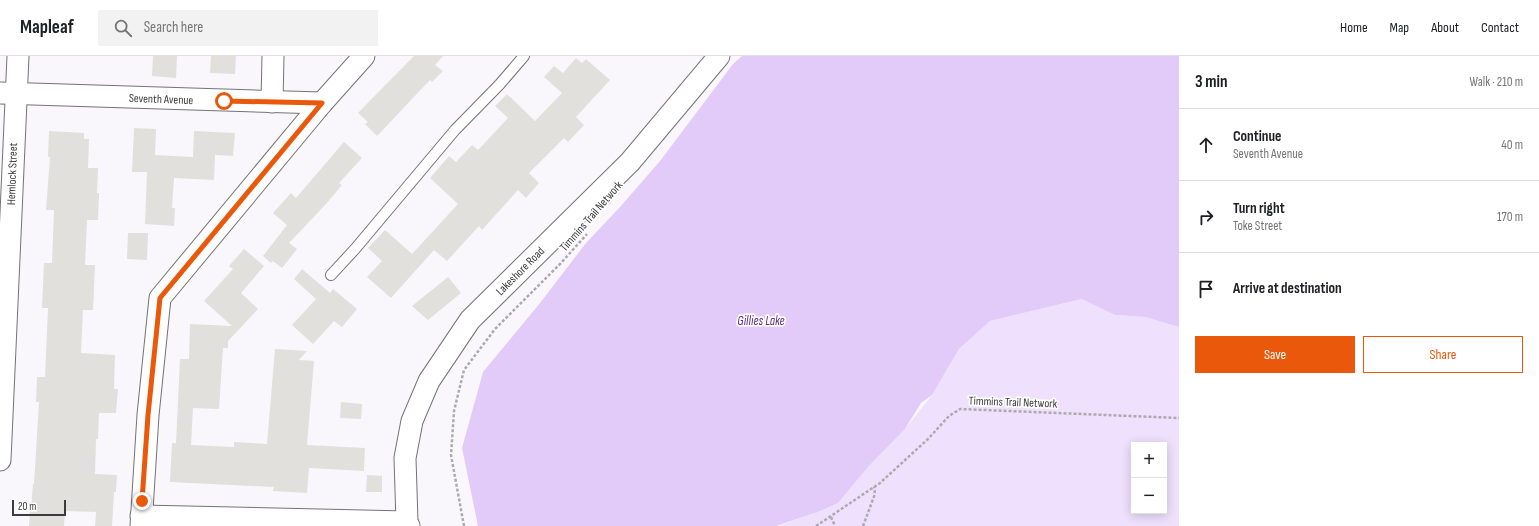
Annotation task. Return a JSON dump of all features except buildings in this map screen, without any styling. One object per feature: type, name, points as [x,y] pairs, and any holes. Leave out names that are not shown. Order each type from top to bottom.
[{"type":"street","name":"Hemlock Street","points":[[0,460],[8,93],[18,56]]},
{"type":"street","points":[[272,102],[273,56]]},
{"type":"street","points":[[364,56],[322,103],[160,298],[148,415],[141,521],[408,524]]},
{"type":"street","name":"Lakeshore Road","points":[[408,524],[405,458],[412,421],[429,381],[470,320],[630,162],[719,56]]},
{"type":"street","name":"Seventh Avenue","points":[[8,93],[322,103]]},
{"type":"lane","points":[[331,275],[355,249],[455,130],[500,84],[524,56]]},
{"type":"path","name":"Timmins Trail Network","points":[[464,526],[451,456],[454,412],[464,370],[495,329],[561,263],[592,229]]},
{"type":"path","name":"Timmins Trail Network","points":[[816,526],[874,487],[928,439],[949,416],[960,409],[1179,418]]},
{"type":"path","points":[[863,526],[875,494],[874,487]]},
{"type":"path","points":[[831,517],[835,526]]},
{"type":"shaded area","points":[[1083,299],[1115,315],[1145,317],[1179,327],[1179,526],[779,526],[838,503],[868,467],[905,429],[932,395],[959,349],[990,321]]},
{"type":"water","name":"Gillies Lake","points":[[742,56],[1179,56],[1179,327],[1145,317],[1115,315],[1082,299],[990,321],[959,349],[932,395],[921,403],[905,429],[868,467],[838,503],[820,511],[776,526],[478,526],[462,448],[483,372],[540,303],[586,243],[660,161],[733,64]]},
{"type":"route","points":[[142,501],[148,415],[160,298],[322,103],[224,101]]}]
